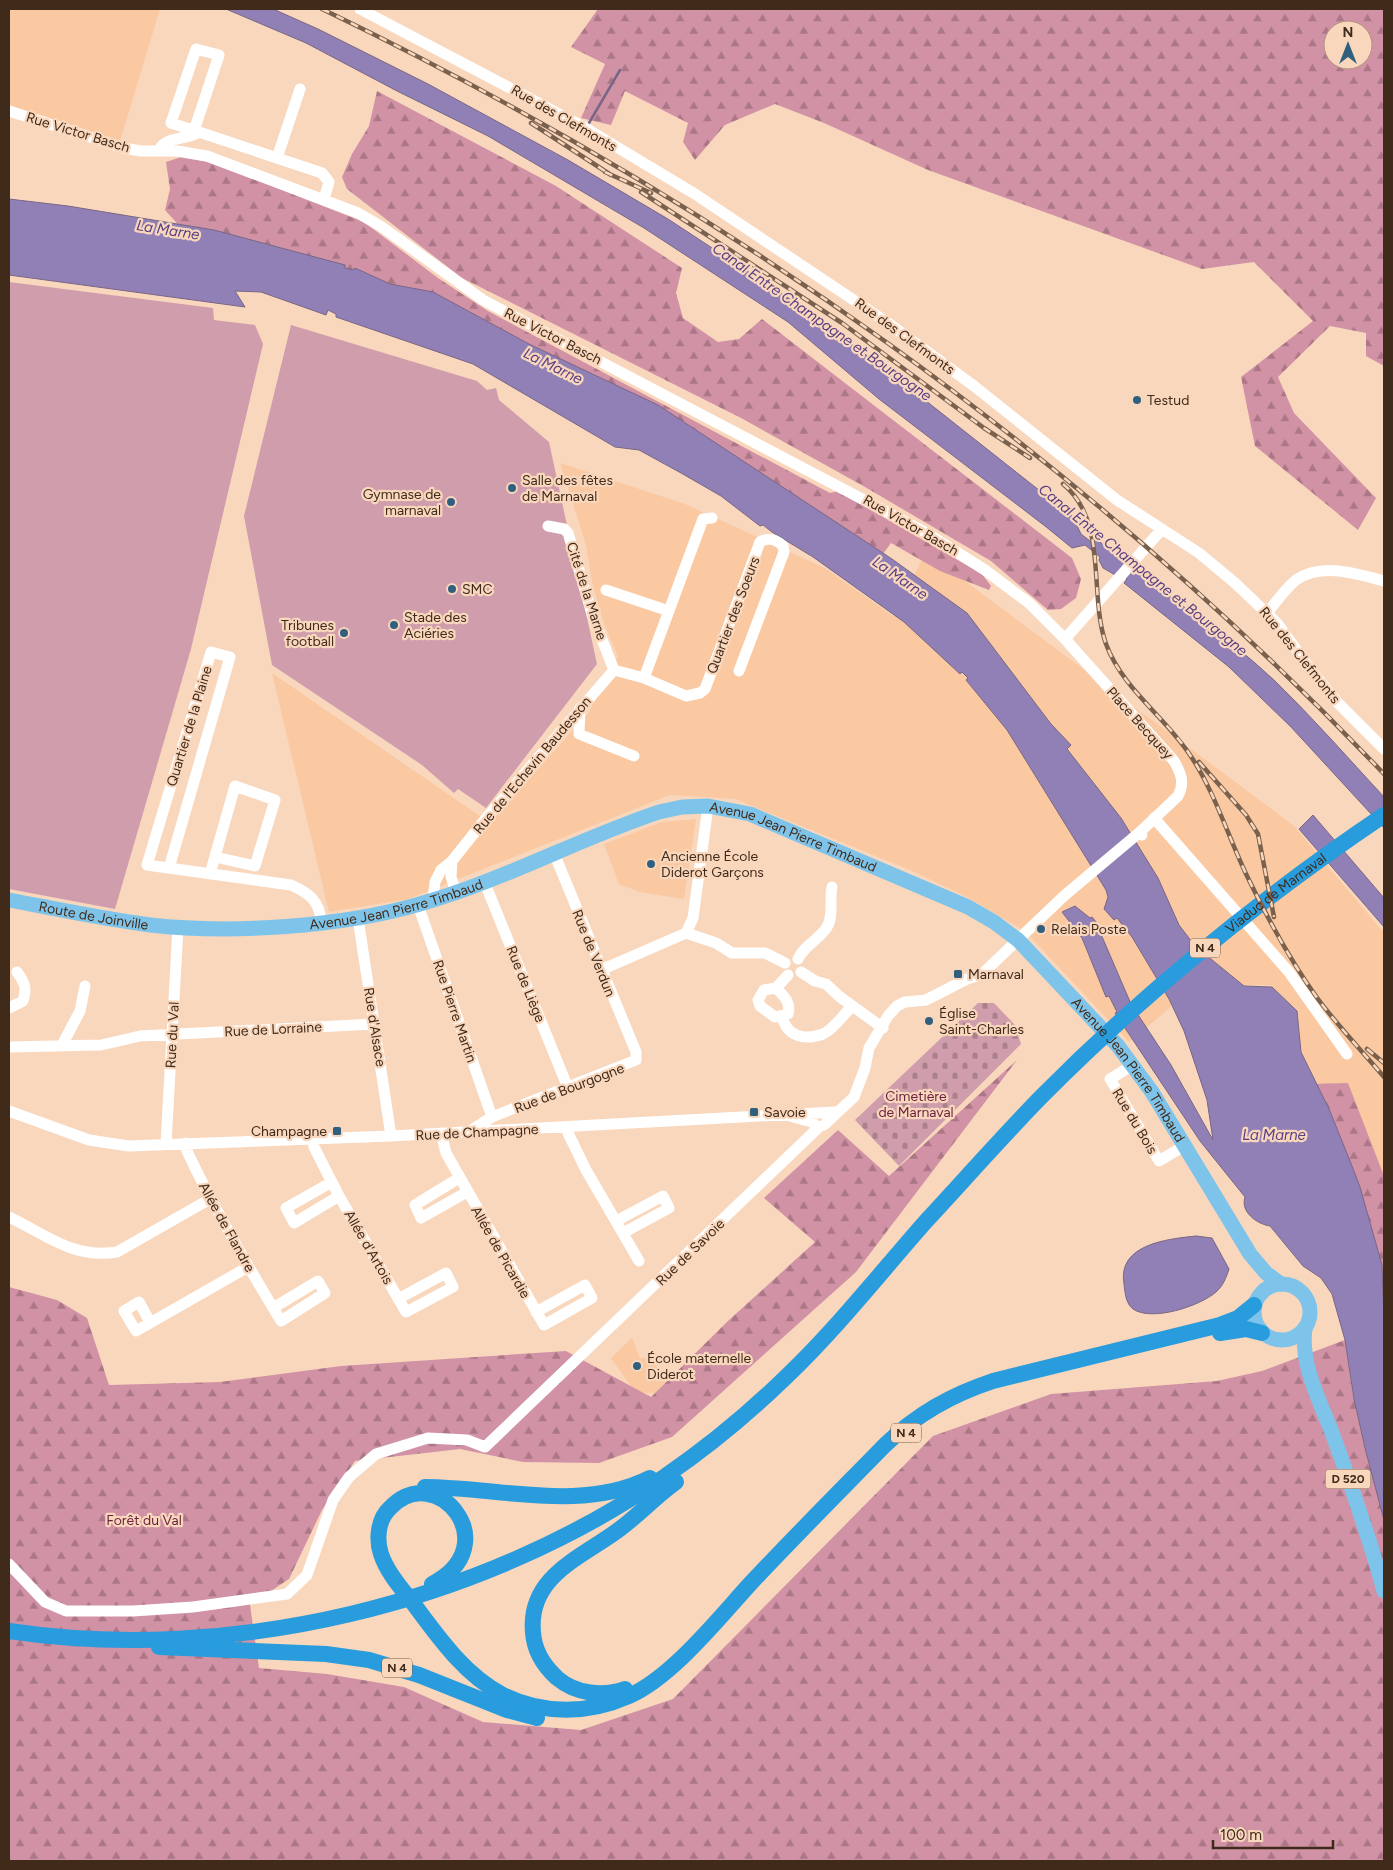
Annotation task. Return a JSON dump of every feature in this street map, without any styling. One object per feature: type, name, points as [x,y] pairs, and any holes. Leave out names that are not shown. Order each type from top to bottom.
[{"type":"highway","name":"Viaduc de Marnaval","points":[[755,1411],[860,1309],[933,1223],[962,1184],[1041,1098],[1104,1035],[1239,919],[1292,879],[1384,815]]},
{"type":"highway","name":"N 4","points":[[425,1594],[456,1568],[463,1556],[465,1543],[464,1524],[456,1509],[443,1499],[426,1494],[410,1496],[396,1502],[385,1513],[379,1528],[381,1554],[400,1586],[449,1650],[492,1688],[523,1703],[552,1710],[573,1710],[613,1703],[632,1695],[656,1679],[696,1642],[763,1570],[896,1435],[917,1417],[950,1398],[993,1381],[1198,1332],[1238,1318],[1256,1301]]},
{"type":"highway","name":"N 4","points":[[9,1637],[76,1645],[326,1654],[369,1660],[420,1676],[507,1710],[555,1721],[578,1720],[608,1715],[661,1684],[703,1644],[888,1449],[905,1434],[940,1410],[967,1396],[995,1387],[1206,1336],[1237,1330],[1262,1333]]},
{"type":"highway","name":"N 4","points":[[755,1411],[709,1456],[656,1496],[618,1530],[574,1559],[549,1579],[534,1606],[532,1627],[537,1651],[550,1672],[569,1686],[601,1694],[624,1689],[642,1680],[679,1649],[763,1570]]},
{"type":"highway","name":"N 4","points":[[141,1646],[224,1642],[291,1633],[504,1571],[612,1517],[680,1473],[755,1411]]},
{"type":"highway","name":"N 4","points":[[640,1698],[602,1713],[571,1717],[553,1716],[521,1709],[492,1696],[475,1684],[452,1662],[385,1574],[373,1550],[374,1524],[385,1503],[392,1496],[416,1487],[578,1496],[621,1489],[647,1479],[674,1465],[755,1411]]},
{"type":"highway","points":[[9,1631],[76,1638],[154,1638],[254,1631],[389,1605]]},
{"type":"main road","name":"Avenue Jean Pierre Timbaud","points":[[178,927],[232,928],[358,918],[418,904],[456,892],[659,812],[682,807],[708,806],[735,810],[766,820],[954,900],[994,922],[1018,940],[1104,1030],[1133,1065],[1250,1254]]},
{"type":"main road","name":"Route de Joinville","points":[[9,900],[125,922],[178,927]]},
{"type":"main road","points":[[1250,1254],[1266,1273],[1281,1284],[1294,1287],[1305,1296],[1310,1308],[1305,1328],[1296,1337],[1278,1340],[1262,1333],[1255,1323],[1257,1278],[1250,1254]]},
{"type":"main road","points":[[1256,1301],[1268,1287],[1281,1284]]},
{"type":"main road","name":"D 520","points":[[1305,1328],[1304,1346],[1307,1368],[1355,1498],[1384,1591]]},
{"type":"main road","name":"D 520","points":[[1278,1340],[1293,1351],[1307,1368]]},
{"type":"street","name":"Rue des Clefmonts","points":[[360,9],[415,36],[582,126],[695,194],[792,256],[888,323],[974,386],[1117,500],[1210,561],[1267,612],[1324,687],[1384,749]]},
{"type":"street","points":[[158,150],[168,140],[188,137],[196,132],[219,55],[196,48],[171,124],[196,132],[277,158],[322,173],[329,182],[324,198]]},
{"type":"street","points":[[277,158],[300,89]]},
{"type":"street","name":"Rue Victor Basch","points":[[9,111],[124,148],[141,151],[177,150],[206,156],[324,198],[358,213],[382,227],[457,282],[499,309],[561,339],[925,532],[1017,593],[1065,639]]},
{"type":"street","points":[[644,678],[703,519],[712,518]]},
{"type":"street","name":"Cité de la Marne","points":[[548,526],[564,529],[568,533],[592,614],[614,670]]},
{"type":"street","points":[[1065,639],[1162,529]]},
{"type":"street","name":"Quartier des Soeurs","points":[[614,670],[644,678],[686,696],[700,693],[705,689],[760,542],[766,539],[773,540],[779,542],[784,552],[739,671]]},
{"type":"street","points":[[1267,612],[1295,582],[1310,574],[1336,571],[1384,580]]},
{"type":"street","points":[[606,590],[669,612]]},
{"type":"street","name":"Place Becquey","points":[[1018,940],[1089,876],[1141,833],[1178,796],[1181,790],[1182,781],[1178,768],[1065,639]]},
{"type":"street","name":"Quartier de la Plaine","points":[[211,652],[230,657],[169,868],[147,865],[211,652]]},
{"type":"street","name":"Rue de l'Echevin Baudesson","points":[[433,900],[433,887],[437,876],[452,861],[554,738],[614,670]]},
{"type":"street","points":[[579,734],[580,708]]},
{"type":"street","points":[[554,738],[579,734],[634,756]]},
{"type":"street","points":[[210,874],[235,786],[275,800],[255,866],[215,857]]},
{"type":"street","points":[[686,933],[692,918],[708,806]]},
{"type":"street","points":[[1154,818],[1289,972],[1348,1054]]},
{"type":"street","name":"Rue de Verdun","points":[[554,853],[636,1052]]},
{"type":"street","points":[[452,861],[451,877],[456,892]]},
{"type":"street","points":[[169,868],[291,885],[307,893],[316,902],[321,922]]},
{"type":"street","name":"Rue de Liège","points":[[484,881],[568,1088]]},
{"type":"street","points":[[798,959],[802,949],[815,941],[828,926],[832,887]]},
{"type":"street","name":"Rue Pierre Martin","points":[[418,904],[492,1117]]},
{"type":"street","name":"Rue d'Alsace","points":[[358,918],[391,1136]]},
{"type":"street","name":"Rue du Val","points":[[166,1144],[178,927]]},
{"type":"street","points":[[601,970],[686,933],[716,943],[732,953],[765,953],[785,962]]},
{"type":"street","name":"Rue de Savoie","points":[[9,1564],[45,1602],[66,1611],[133,1611],[185,1607],[287,1594],[307,1575],[333,1500],[349,1477],[376,1454],[428,1438],[467,1440],[485,1447],[809,1138],[818,1120],[836,1112],[854,1097],[865,1068],[869,1048],[883,1028],[888,1016],[897,1006],[905,1002],[926,1000],[967,979],[981,975],[1018,940]]},
{"type":"street","points":[[798,959],[789,958],[785,962],[784,970],[793,976],[801,972]]},
{"type":"street","points":[[798,959],[802,966],[801,972]]},
{"type":"street","points":[[9,1008],[23,1001],[26,990],[25,984],[17,972]]},
{"type":"street","points":[[801,972],[815,981],[826,984],[852,1006],[883,1028]]},
{"type":"street","points":[[776,988],[788,1001],[790,1008],[788,1014],[775,1017],[760,1006],[758,1000],[764,990],[776,988],[788,974]]},
{"type":"street","points":[[62,1045],[80,1012],[85,986]]},
{"type":"street","points":[[782,1016],[788,1032],[796,1036],[823,1034],[852,1006]]},
{"type":"street","name":"Rue de Lorraine","points":[[9,1047],[101,1045],[140,1036],[374,1024]]},
{"type":"street","name":"Rue de Bourgogne","points":[[468,1132],[492,1117],[632,1063],[636,1060],[636,1052]]},
{"type":"street","name":"Rue du Bois","points":[[1133,1065],[1110,1080],[1159,1161],[1184,1146]]},
{"type":"street","name":"Rue de Champagne","points":[[9,1111],[89,1140],[109,1145],[391,1136],[787,1116],[818,1120]]},
{"type":"street","points":[[568,1127],[568,1133],[586,1170],[639,1261]]},
{"type":"street","name":"Allée de Picardie","points":[[441,1133],[446,1153],[459,1178],[536,1312],[544,1325],[592,1298],[585,1285],[536,1312]]},
{"type":"street","name":"Allée d'Artois","points":[[313,1139],[314,1147],[339,1196],[398,1299]]},
{"type":"street","name":"Allée de Flandre","points":[[186,1144],[186,1150],[210,1199],[273,1308]]},
{"type":"street","name":"Allée de Picardie","points":[[459,1178],[414,1205],[421,1218],[467,1192]]},
{"type":"street","name":"Allée d'Artois","points":[[332,1182],[286,1208],[294,1222],[339,1196]]},
{"type":"street","points":[[616,1221],[664,1196],[670,1208],[623,1233]]},
{"type":"street","points":[[9,1217],[72,1250],[88,1254],[117,1252],[210,1199]]},
{"type":"street","points":[[150,1322],[248,1267]]},
{"type":"shaded area","points":[[9,9],[160,9],[120,141],[9,105]]},
{"type":"shaded area","points":[[560,463],[685,504],[825,568],[893,616],[926,552],[1293,825],[1384,933],[1384,1243],[1329,1109],[1301,1052],[1297,1012],[1270,985],[1247,985],[1172,1006],[1129,1042],[1025,931],[969,898],[908,869],[735,799],[670,795],[408,899],[329,912],[272,673],[490,823],[589,712],[618,657],[603,621],[592,582],[586,545]]},
{"type":"shaded area","name":"Ancienne École Diderot Garçons","points":[[696,819],[684,899],[640,892],[619,884],[604,844],[662,822]]},
{"type":"shaded area","name":"École maternelle Diderot","points":[[632,1338],[640,1358],[649,1359],[668,1378],[656,1393],[636,1394],[611,1358]]},
{"type":"green space","points":[[598,9],[1384,9],[1384,366],[1366,356],[1366,333],[1330,326],[1278,377],[1294,413],[1376,498],[1358,530],[1255,446],[1241,377],[1313,321],[1254,262],[1202,269],[928,170],[824,123],[775,104],[725,125],[695,160],[683,142],[688,123],[625,91],[611,125],[581,118],[605,64],[571,47]]},
{"type":"green space","points":[[377,91],[556,186],[682,268],[676,293],[683,318],[718,342],[739,339],[762,319],[1072,558],[1081,579],[1076,598],[1061,609],[1048,610],[991,561],[865,487],[741,418],[462,278],[347,189],[342,177],[352,154],[369,126]]},
{"type":"green space","points":[[181,157],[213,163],[364,222],[438,278],[488,311],[830,493],[838,491],[982,574],[991,586],[989,590],[940,571],[891,543],[880,558],[740,466],[183,230],[165,210],[170,189],[166,162]]},
{"type":"green space","points":[[9,282],[213,308],[214,320],[255,325],[263,344],[191,649],[115,909],[9,889]]},
{"type":"green space","points":[[291,325],[477,381],[487,390],[496,388],[499,400],[549,442],[597,664],[486,808],[458,789],[454,793],[422,765],[272,665],[244,516]]},
{"type":"green space","name":"Cimetière de Marnaval","points":[[978,1003],[994,1003],[1015,1025],[1021,1044],[899,1166],[855,1120]]},
{"type":"green space","name":"Forêt du Val","points":[[1017,1060],[856,1272],[672,1437],[599,1463],[523,1462],[460,1449],[355,1461],[322,1510],[289,1579],[250,1605],[259,1668],[327,1674],[404,1687],[483,1722],[581,1730],[673,1699],[933,1436],[1051,1394],[1217,1381],[1262,1371],[1345,1340],[1353,1395],[1384,1519],[1384,1861],[9,1861],[9,1287],[57,1300],[87,1318],[109,1385],[220,1382],[341,1366],[566,1351],[651,1397],[728,1321],[815,1242],[764,1198],[838,1130],[889,1176]]},
{"type":"green space","points":[[1348,1083],[1384,1176],[1384,1297],[1314,1084]]},
{"type":"water","name":"Canal Entre Champagne et Bourgogne","points":[[226,9],[273,9],[318,29],[428,84],[568,160],[668,219],[808,311],[911,389],[1073,517],[1081,534],[1094,544],[1094,537],[1254,662],[1303,709],[1384,797],[1384,828],[1291,727],[1229,667],[1124,583],[1127,579],[1120,573],[1117,576],[1103,568],[1099,560],[1100,557],[1085,545],[1072,548],[879,399],[788,322],[644,228],[488,136],[306,43]]},
{"type":"water","name":"La Marne","points":[[9,199],[68,206],[214,230],[345,265],[345,268],[353,270],[355,268],[390,284],[433,292],[529,344],[658,405],[892,559],[967,613],[1051,724],[1071,745],[1067,749],[1121,818],[1158,878],[1179,925],[1195,946],[1244,986],[1272,987],[1297,1011],[1301,1052],[1329,1109],[1360,1187],[1382,1265],[1384,1318],[1384,1520],[1354,1399],[1345,1340],[1332,1294],[1321,1278],[1303,1266],[1270,1226],[1255,1220],[1247,1212],[1244,1202],[1245,1197],[1200,1141],[1115,1013],[1117,1012],[1109,996],[1106,997],[1082,938],[1062,912],[1075,906],[1090,918],[1092,917],[1102,929],[1100,932],[1131,1004],[1171,1065],[1213,1140],[1207,1100],[1184,1031],[1169,999],[1132,937],[1117,918],[1114,920],[1104,909],[1108,897],[1106,890],[1007,730],[966,680],[968,678],[962,672],[960,674],[904,622],[813,557],[763,525],[760,526],[721,496],[639,450],[615,447],[473,364],[336,317],[336,314],[328,310],[326,315],[261,292],[235,291],[245,307],[9,275]]},
{"type":"water","points":[[1313,815],[1384,898],[1384,927],[1299,829]]},
{"type":"water","points":[[1196,1236],[1212,1238],[1229,1269],[1224,1282],[1218,1290],[1199,1302],[1176,1311],[1152,1314],[1141,1313],[1133,1309],[1125,1295],[1124,1271],[1128,1260],[1136,1252],[1147,1246],[1172,1239]]},
{"type":"waterway","points":[[589,123],[620,70]]},
{"type":"railway","points":[[322,9],[469,84],[613,164],[753,251],[888,344],[1020,442],[1146,547],[1268,657],[1384,774]]},
{"type":"railway","points":[[531,123],[611,175]]},
{"type":"railway","points":[[605,172],[651,193]]},
{"type":"railway","points":[[641,192],[842,323],[984,428],[1030,458]]},
{"type":"railway","points":[[1063,484],[1077,500],[1087,518],[1095,559],[1101,624],[1106,644],[1114,660],[1123,676],[1182,744],[1201,772],[1241,863],[1280,940],[1298,970],[1342,1029],[1384,1077]]},
{"type":"railway","points":[[1199,762],[1246,815],[1258,834],[1274,917]]},
{"type":"railway","points":[[1367,1049],[1384,1063]]},
{"type":"place","name":"Testud","points":[[1137,400]]},
{"type":"place","name":"Salle des fêtes de Marnaval","points":[[512,488]]},
{"type":"place","name":"Gymnase de marnaval","points":[[451,502]]},
{"type":"place","name":"SMC","points":[[452,589]]},
{"type":"place","name":"Stade des Aciéries","points":[[394,625]]},
{"type":"place","name":"Tribunes football","points":[[344,633]]},
{"type":"place","name":"Ancienne École Diderot Garçons","points":[[651,864]]},
{"type":"place","name":"Relais Poste","points":[[1041,929]]},
{"type":"place","name":"Marnaval","points":[[958,974]]},
{"type":"place","name":"Église Saint-Charles","points":[[929,1021]]},
{"type":"place","name":"Savoie","points":[[754,1112]]},
{"type":"place","name":"Champagne","points":[[337,1131]]},
{"type":"place","name":"École maternelle Diderot","points":[[637,1366]]}]
